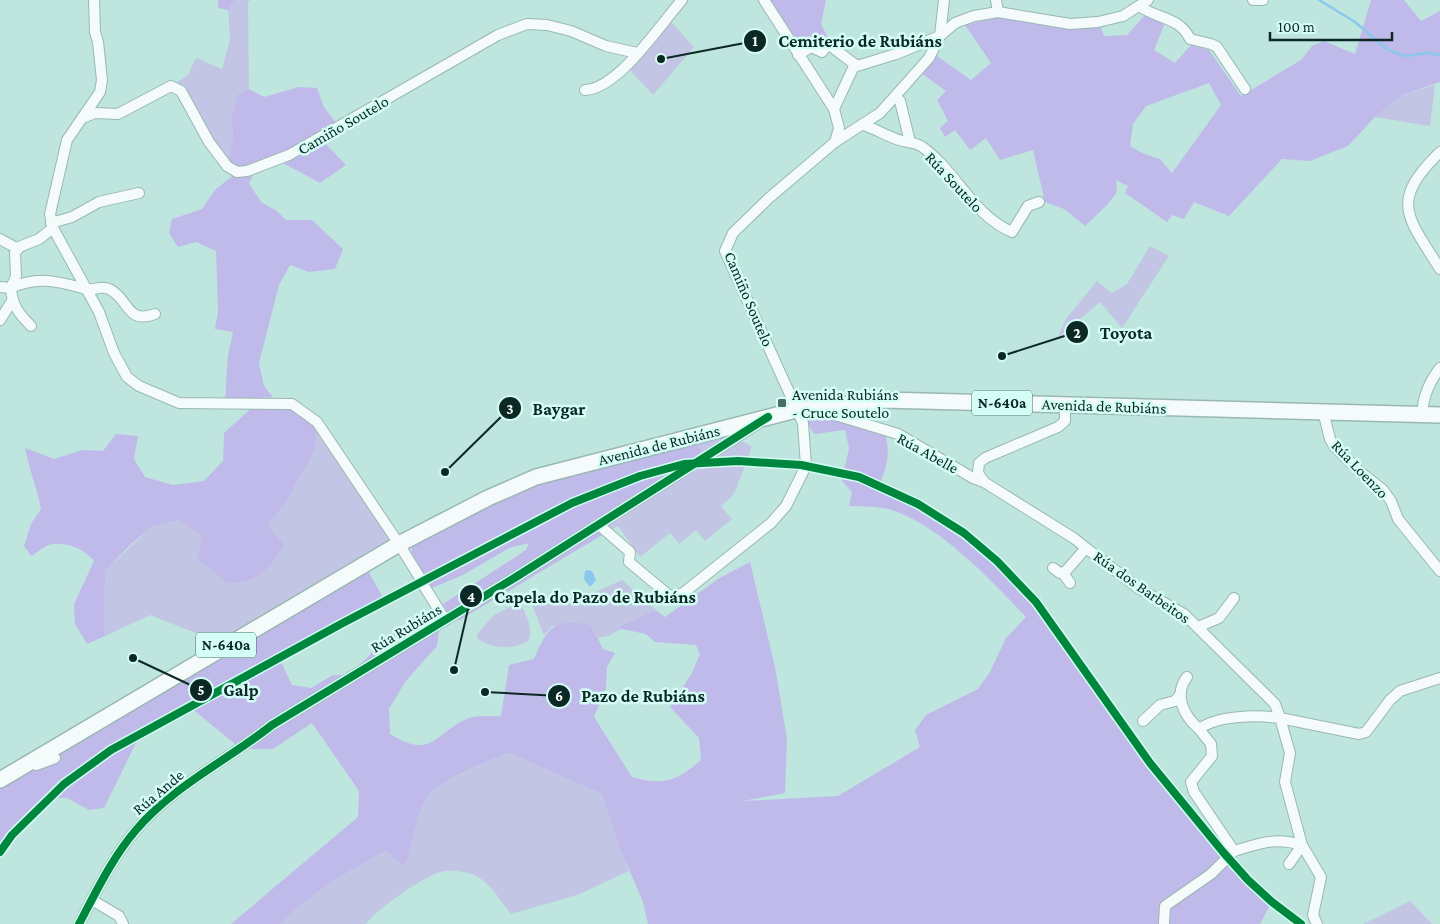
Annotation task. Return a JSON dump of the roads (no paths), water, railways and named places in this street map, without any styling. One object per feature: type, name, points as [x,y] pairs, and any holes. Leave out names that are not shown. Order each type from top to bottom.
[{"type":"main road","name":"Avenida de Rubiáns","points":[[401,546],[488,498],[536,477],[796,410],[884,400],[1440,414]]},
{"type":"main road","name":"N-640a","points":[[0,791],[401,546]]},
{"type":"main road","name":"N-640a","points":[[0,780],[401,546]]},
{"type":"street","points":[[52,226],[50,214],[66,140],[100,92],[102,80],[98,42],[95,32],[94,0]]},
{"type":"street","points":[[585,90],[594,90],[624,70],[682,0]]},
{"type":"street","points":[[764,0],[834,109],[839,128],[835,142]]},
{"type":"street","points":[[835,142],[864,125],[896,97],[929,58],[940,36],[944,0]]},
{"type":"street","points":[[996,0],[998,12]]},
{"type":"street","points":[[1253,0],[1263,0]]},
{"type":"street","points":[[798,55],[811,47],[822,52],[828,44],[855,64],[866,65],[940,36],[955,23],[974,16],[998,12],[1070,24],[1098,22],[1123,16],[1143,3],[1156,15],[1176,22],[1185,29],[1190,39],[1217,47],[1245,89]]},
{"type":"street","name":"Camiño Soutelo","points":[[81,118],[95,113],[118,114],[171,86],[181,91],[209,142],[227,166],[237,172],[248,171],[289,155],[498,36],[527,24],[547,25],[570,31],[606,46],[637,53]]},
{"type":"street","points":[[834,109],[855,64]]},
{"type":"street","name":"Rúa Soutelo","points":[[896,97],[900,101],[910,142]]},
{"type":"street","name":"Rúa Soutelo","points":[[864,125],[923,147],[946,169],[967,194],[975,207],[1005,229],[1012,232],[1028,206],[1039,202]]},
{"type":"street","name":"Camiño Soutelo","points":[[796,410],[725,251],[727,241],[733,232],[768,198],[835,142]]},
{"type":"street","points":[[1440,152],[1423,169],[1409,191],[1408,200],[1408,215],[1440,269]]},
{"type":"street","points":[[31,326],[12,301],[11,288],[16,276],[16,253],[18,249],[52,226],[99,202],[139,193]]},
{"type":"street","name":"Rúa Rubiáns","points":[[52,226],[87,289],[121,370],[127,377],[139,386],[179,403],[292,404],[317,422],[401,546],[445,620]]},
{"type":"street","points":[[0,239],[18,249]]},
{"type":"street","points":[[0,287],[11,288],[27,282],[58,281],[87,289],[100,287],[113,291],[136,316],[144,318],[155,314]]},
{"type":"street","points":[[0,320],[12,301]]},
{"type":"street","points":[[1422,414],[1423,401],[1431,379],[1440,368]]},
{"type":"street","name":"Rúa Abelle","points":[[984,482],[978,473],[979,463],[985,458],[1058,427],[1065,421],[1065,405]]},
{"type":"street","name":"Rúa Abelle","points":[[813,408],[898,434],[973,478],[984,482],[1075,538],[1086,548]]},
{"type":"street","points":[[599,525],[630,552],[630,562],[670,596],[682,594],[771,523],[786,506],[806,466],[803,423],[796,410]]},
{"type":"street","name":"Rúa Loenzo","points":[[1323,412],[1330,439],[1334,446],[1359,471],[1383,490],[1391,501],[1398,519],[1440,571]]},
{"type":"street","points":[[703,459],[768,417]]},
{"type":"street","name":"Rúa Rubiáns","points":[[241,749],[272,725],[599,525],[688,468]]},
{"type":"street","points":[[1053,568],[1060,573],[1066,572],[1086,548]]},
{"type":"street","name":"Rúa dos Barbeitos","points":[[1086,548],[1138,588],[1174,606],[1198,627],[1275,704],[1290,753],[1285,782],[1302,845],[1321,876],[1313,915],[1317,924]]},
{"type":"street","points":[[1066,572],[1065,576],[1070,583]]},
{"type":"street","name":"Rúa dos Barbeitos","points":[[1198,627],[1219,618],[1234,598]]},
{"type":"street","points":[[1143,721],[1160,705],[1176,701],[1187,677]]},
{"type":"street","points":[[1199,729],[1208,722],[1226,718],[1280,718],[1359,734],[1366,732],[1390,700],[1400,691],[1440,678]]},
{"type":"street","points":[[1180,695],[1189,720],[1212,744],[1212,756],[1191,782],[1194,792],[1229,855]]},
{"type":"street","name":"Rúa Ande","points":[[79,924],[116,857],[137,829],[194,780],[241,749]]},
{"type":"street","points":[[0,785],[28,768],[55,758]]},
{"type":"street","points":[[1164,924],[1165,906],[1211,874],[1229,855],[1271,840],[1290,841],[1302,845],[1289,864]]},
{"type":"street","points":[[92,900],[120,916],[123,924]]},
{"type":"waterway","points":[[1319,0],[1355,22],[1388,50],[1406,56],[1428,53],[1440,55]]},
{"type":"tunnel","points":[[688,468],[703,459]]},
{"type":"place","name":"Cemiterio de Rubiáns","points":[[661,59]]},
{"type":"place","name":"Toyota","points":[[1002,356]]},
{"type":"place","name":"Avenida Rubiáns - Cruce Soutelo","points":[[782,403]]},
{"type":"place","name":"Baygar","points":[[445,472]]},
{"type":"place","name":"Galp","points":[[133,658]]},
{"type":"place","name":"Capela do Pazo de Rubiáns","points":[[454,670]]},
{"type":"place","name":"Pazo de Rubiáns","points":[[485,692]]}]
